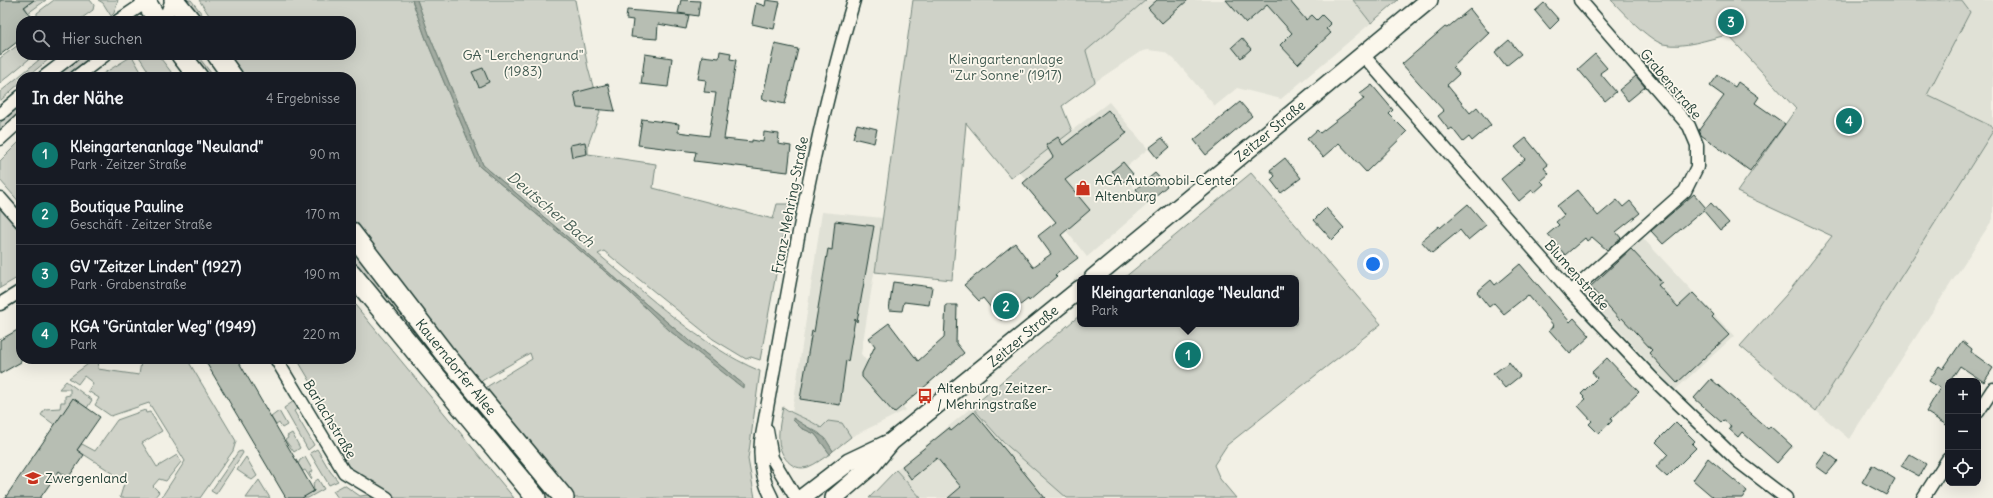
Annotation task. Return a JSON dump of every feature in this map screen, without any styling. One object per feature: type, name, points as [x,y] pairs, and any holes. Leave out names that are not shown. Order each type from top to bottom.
[{"type":"main road","points":[[147,0],[155,16]]},
{"type":"main road","points":[[173,0],[187,16]]},
{"type":"main road","name":"Zeitzer Straße","points":[[1097,275],[1429,0]]},
{"type":"main road","points":[[184,60],[194,72]]},
{"type":"main road","points":[[221,60],[229,72]]},
{"type":"main road","name":"Kauerndorfer Allee","points":[[356,239],[444,353],[564,498]]},
{"type":"main road","name":"Kauerndorfer Allee","points":[[356,279],[536,498]]},
{"type":"main road","name":"Zeitzer Straße","points":[[834,498],[872,466],[891,442],[1077,291]]},
{"type":"main road","name":"Zeitzer Straße","points":[[802,498],[849,462],[891,442]]},
{"type":"street","points":[[125,16],[147,0]]},
{"type":"street","points":[[164,16],[167,13],[173,0]]},
{"type":"street","name":"Franz-Mehring-Straße","points":[[772,498],[765,484],[759,459],[765,419],[802,214],[833,73],[854,0]]},
{"type":"street","name":"Grabenstraße","points":[[1570,292],[1685,191],[1697,167],[1697,145],[1689,126],[1580,0]]},
{"type":"street","name":"Blumenstraße","points":[[1363,55],[1570,292],[1653,379],[1739,462],[1786,498]]},
{"type":"street","points":[[51,72],[66,60]]},
{"type":"street","points":[[83,72],[98,60]]},
{"type":"street","points":[[0,114],[16,100]]},
{"type":"street","points":[[0,139],[16,125]]},
{"type":"street","points":[[0,198],[16,216]]},
{"type":"street","points":[[0,304],[16,294]]},
{"type":"street","name":"Barlachstraße","points":[[279,364],[344,472],[387,498]]},
{"type":"street","points":[[1981,407],[1993,389]]},
{"type":"street","name":"Franz-Mehring-Straße","points":[[765,419],[772,458],[796,498]]},
{"type":"street","points":[[1923,498],[1945,464]]},
{"type":"shaded area","points":[[412,0],[417,0],[430,37],[483,165],[674,328],[743,384],[743,388],[670,331],[626,289],[479,166],[426,39]]},
{"type":"shaded area","points":[[1146,0],[1353,0],[1371,23],[1281,99],[1237,88],[1215,106],[1174,59],[1164,52],[1148,50],[1140,52],[1095,82],[1086,51]]},
{"type":"shaded area","points":[[1961,0],[1993,0],[1993,219],[1849,439],[1740,346],[1786,295],[1833,236],[1970,12]]},
{"type":"shaded area","name":"ACA Automobil-Center Altenburg","points":[[1109,102],[1148,149],[1121,171],[1147,205],[1087,257],[1019,171]]},
{"type":"shaded area","points":[[822,212],[883,218],[861,354],[906,410],[851,437],[842,423],[821,429],[812,421],[792,413]]},
{"type":"shaded area","points":[[1641,236],[1734,336],[1675,390],[1582,291]]},
{"type":"shaded area","points":[[972,407],[1002,441],[1067,498],[921,498],[896,470]]},
{"type":"shaded area","points":[[793,418],[825,438],[833,451],[830,454],[815,434],[801,428],[793,420]]},
{"type":"green space","points":[[34,0],[46,0],[28,13],[25,7]]},
{"type":"green space","points":[[54,0],[90,0],[94,5],[93,10],[85,16],[37,16],[37,13]]},
{"type":"green space","points":[[98,0],[118,0],[114,13],[111,16],[103,3]]},
{"type":"green space","points":[[183,0],[191,0],[203,16],[195,16]]},
{"type":"green space","name":"GA \"Lerchengrund\" (1983)","points":[[199,0],[412,0],[426,39],[479,166],[626,289],[670,331],[743,387],[743,384],[674,328],[483,165],[430,37],[417,0],[575,0],[588,68],[600,112],[588,145],[588,154],[656,164],[653,188],[773,219],[777,204],[789,204],[760,360],[751,357],[746,359],[713,339],[604,251],[598,254],[695,334],[716,348],[760,371],[748,459],[755,498],[574,498],[485,391],[488,386],[532,359],[530,353],[478,383],[356,225],[356,72],[238,72],[229,60],[356,60],[356,16],[209,15]]},
{"type":"green space","name":"Kleingartenanlage \"Zur Sonne\" (1917)","points":[[913,0],[1146,0],[1086,51],[1095,82],[1062,106],[1072,131],[1011,178],[966,123],[952,280],[875,272]]},
{"type":"green space","points":[[1353,0],[1398,0],[1371,23]]},
{"type":"green space","points":[[1611,0],[1961,0],[1970,12],[1927,95],[1993,127],[1993,131],[1816,411],[1740,346],[1786,295],[1832,236],[1737,192],[1796,109],[1728,35],[1696,43],[1679,45],[1663,44],[1650,37],[1628,18]]},
{"type":"green space","points":[[16,47],[16,60],[28,60],[0,83],[0,58]]},
{"type":"green space","points":[[39,60],[48,60],[33,72],[24,72]]},
{"type":"green space","points":[[75,60],[86,60],[71,72],[60,72]]},
{"type":"green space","points":[[125,60],[134,60],[141,72],[106,72]]},
{"type":"green space","points":[[141,60],[162,60],[171,72],[149,72]]},
{"type":"green space","points":[[195,60],[201,60],[210,72],[204,72]]},
{"type":"green space","points":[[16,79],[16,87],[0,101],[0,92]]},
{"type":"green space","points":[[16,108],[16,117],[0,132],[0,123]]},
{"type":"green space","points":[[16,145],[16,198],[0,180],[0,161]]},
{"type":"green space","points":[[1251,173],[1381,324],[1227,445],[1214,465],[1220,479],[1236,498],[1067,498],[1002,441],[972,407],[1077,318],[1077,327],[1299,327],[1299,275],[1128,275]]},
{"type":"green space","points":[[0,207],[16,227],[16,279],[0,288]]},
{"type":"green space","points":[[356,253],[418,335],[491,423],[491,427],[419,345],[356,267]]},
{"type":"green space","points":[[356,306],[514,498],[396,498],[349,467],[337,447],[346,441],[300,364],[356,364]]},
{"type":"green space","points":[[88,364],[98,364],[98,369],[139,375],[141,364],[190,364],[236,441],[233,451],[200,498],[161,498],[185,461],[149,403],[111,416],[95,405],[99,398],[88,391],[93,383],[84,376],[78,384],[69,378]]},
{"type":"green space","points":[[66,381],[92,400],[87,408],[73,399],[55,425],[41,415],[45,409],[60,408],[61,402],[65,402],[65,396],[70,395],[70,389],[59,389]]},
{"type":"green space","points":[[294,401],[298,408],[294,411],[314,445],[308,450],[284,408]]},
{"type":"green space","points":[[783,407],[821,428],[828,421],[842,423],[851,437],[833,451],[819,433],[796,420],[801,428],[815,434],[830,454],[808,467],[802,468],[792,465],[784,457],[779,441]]},
{"type":"green space","points":[[145,410],[146,413],[150,412],[162,431],[142,443],[157,467],[177,455],[181,462],[166,481],[159,479],[153,486],[159,492],[154,498],[121,498],[120,497],[125,481],[77,450],[82,444],[95,451],[117,420]]},
{"type":"green space","points":[[279,411],[287,425],[282,428],[279,423],[276,425],[271,417]]},
{"type":"green space","points":[[292,433],[300,448],[294,452],[285,440],[288,438],[287,436]]},
{"type":"green space","points":[[317,449],[330,471],[338,481],[329,485],[310,453]]},
{"type":"green space","points":[[242,451],[243,453],[216,494],[211,491],[238,452]]},
{"type":"green space","points":[[246,457],[257,476],[252,480],[237,470]]},
{"type":"green space","points":[[305,457],[313,471],[309,473],[312,478],[311,479],[305,470],[303,471],[298,464],[300,460]]},
{"type":"green space","points":[[896,470],[921,498],[869,498]]},
{"type":"green space","points":[[526,472],[531,472],[554,498],[546,498]]},
{"type":"green space","points":[[318,479],[324,489],[308,498],[302,498],[314,491],[313,483]]},
{"type":"green space","points":[[259,480],[270,498],[246,498]]},
{"type":"green space","points":[[344,485],[360,496],[368,495],[372,498],[338,498],[333,491]]},
{"type":"building","points":[[0,0],[34,0],[24,7],[31,16],[16,16],[16,43],[0,55]]},
{"type":"building","points":[[681,0],[700,1],[698,16],[678,13]]},
{"type":"building","points":[[766,0],[780,2],[774,29],[752,24],[756,3],[765,6]]},
{"type":"building","points":[[1157,0],[1188,0],[1162,23],[1148,8]]},
{"type":"building","points":[[1226,0],[1289,0],[1306,20],[1312,15],[1317,20],[1322,15],[1331,24],[1326,29],[1331,33],[1298,64],[1280,45],[1292,33],[1267,5],[1246,23]]},
{"type":"building","points":[[1544,3],[1559,20],[1550,29],[1535,11]]},
{"type":"building","points":[[1470,9],[1489,33],[1453,67],[1459,74],[1447,85],[1470,113],[1477,107],[1491,125],[1472,141],[1469,137],[1463,142],[1452,128],[1449,130],[1438,116],[1444,111],[1402,64],[1445,27],[1447,28]]},
{"type":"building","points":[[627,10],[689,15],[686,29],[658,24],[657,39],[631,37],[633,20],[626,19]]},
{"type":"building","points":[[1242,38],[1251,49],[1241,58],[1232,47]]},
{"type":"building","points":[[1509,40],[1521,54],[1506,66],[1495,52]]},
{"type":"building","points":[[775,44],[798,49],[785,104],[762,99]]},
{"type":"building","points":[[720,51],[731,53],[730,59],[736,60],[724,139],[763,142],[764,132],[779,134],[778,144],[791,146],[788,172],[694,161],[696,152],[638,145],[642,119],[679,124],[678,132],[709,136],[716,93],[704,92],[706,80],[698,79],[702,56],[719,58]]},
{"type":"building","points":[[1645,52],[1671,82],[1666,88],[1639,57]]},
{"type":"building","points":[[645,54],[672,58],[668,87],[641,84]]},
{"type":"building","points":[[1595,54],[1607,68],[1600,73],[1616,92],[1605,101],[1578,69]]},
{"type":"building","points":[[483,68],[489,82],[479,87],[472,72]]},
{"type":"building","points":[[1718,75],[1735,87],[1738,82],[1759,97],[1755,103],[1785,124],[1750,171],[1701,135],[1699,130],[1724,96],[1710,86]]},
{"type":"building","points":[[1636,76],[1645,87],[1628,101],[1619,90]]},
{"type":"building","points":[[608,84],[615,111],[577,108],[574,93]]},
{"type":"building","points":[[1372,85],[1393,110],[1389,114],[1407,132],[1366,172],[1339,143],[1323,157],[1307,139],[1317,130],[1320,133],[1364,99],[1360,94]]},
{"type":"building","points":[[1240,102],[1252,116],[1206,155],[1194,140]]},
{"type":"building","points":[[1108,110],[1127,133],[1065,180],[1090,210],[1061,235],[1078,258],[1055,275],[1057,277],[1029,301],[1028,299],[1001,320],[983,298],[979,301],[964,285],[1015,243],[1033,267],[1051,254],[1038,236],[1056,222],[1023,183],[1053,157],[1046,145],[1058,137],[1063,145]]},
{"type":"building","points":[[857,124],[877,129],[874,143],[853,138]]},
{"type":"building","points":[[1162,138],[1170,147],[1157,158],[1149,148]]},
{"type":"building","points":[[1526,138],[1548,165],[1544,168],[1549,174],[1541,181],[1544,184],[1534,193],[1532,190],[1519,201],[1501,179],[1525,159],[1515,147]]},
{"type":"building","points":[[585,142],[587,154],[572,157],[570,145]]},
{"type":"building","points":[[1285,158],[1301,178],[1281,193],[1271,180],[1275,176],[1270,170]]},
{"type":"building","points":[[1123,162],[1133,174],[1122,183],[1112,171]]},
{"type":"building","points":[[1155,173],[1167,186],[1147,203],[1136,189]]},
{"type":"building","points":[[1577,190],[1598,216],[1617,200],[1623,207],[1630,201],[1640,213],[1616,232],[1621,238],[1607,250],[1592,237],[1587,241],[1585,238],[1565,255],[1548,234],[1559,225],[1556,222],[1564,215],[1557,206]]},
{"type":"building","points":[[1694,194],[1706,208],[1663,244],[1651,231]]},
{"type":"building","points":[[1711,203],[1729,223],[1720,230],[1703,210]]},
{"type":"building","points":[[1468,204],[1486,225],[1468,240],[1460,230],[1432,253],[1421,241],[1439,226],[1440,228]]},
{"type":"building","points":[[1326,208],[1344,228],[1332,240],[1314,220]]},
{"type":"building","points":[[835,221],[874,226],[857,322],[855,319],[848,362],[846,360],[840,405],[800,399],[812,331],[814,332],[828,249],[832,250]]},
{"type":"building","points":[[1631,249],[1662,282],[1658,285],[1678,307],[1693,293],[1714,315],[1712,317],[1729,335],[1677,383],[1649,353],[1652,350],[1622,318],[1620,320],[1590,287]]},
{"type":"building","points":[[1520,264],[1570,322],[1574,318],[1590,336],[1570,354],[1549,330],[1554,326],[1528,295],[1504,314],[1494,303],[1489,307],[1477,292],[1491,280],[1495,285]]},
{"type":"building","points":[[893,282],[932,287],[929,305],[904,302],[902,311],[889,310]]},
{"type":"building","points":[[946,305],[957,305],[956,343],[964,353],[894,413],[862,377],[862,373],[875,346],[869,338],[889,323],[918,361],[944,338]]},
{"type":"building","points":[[16,331],[16,364],[18,364],[0,374],[0,340]]},
{"type":"building","points":[[1962,341],[1972,349],[1971,352],[1993,368],[1984,382],[1981,378],[1978,378],[1960,366],[1952,378],[1945,378],[1945,424],[1926,412],[1940,388],[1929,381],[1939,366],[1943,369]]},
{"type":"building","points":[[1607,358],[1639,392],[1611,419],[1612,421],[1599,434],[1589,424],[1592,421],[1578,406],[1586,399],[1581,394],[1597,378],[1592,372]]},
{"type":"building","points":[[1509,362],[1520,376],[1505,388],[1493,374]]},
{"type":"building","points":[[207,364],[240,364],[314,491],[302,498],[286,498]]},
{"type":"building","points":[[1711,379],[1768,429],[1770,426],[1792,446],[1777,463],[1742,432],[1738,437],[1729,429],[1731,426],[1723,420],[1721,422],[1694,398]]},
{"type":"building","points":[[73,398],[100,417],[77,450],[84,455],[68,478],[59,471],[40,498],[5,498]]},
{"type":"building","points":[[974,412],[1045,498],[948,498],[961,487],[937,458],[911,479],[902,466],[949,428],[951,431]]},
{"type":"building","points":[[1676,422],[1695,441],[1692,444],[1696,448],[1667,477],[1656,467],[1668,454],[1656,442]]},
{"type":"building","points":[[1826,452],[1838,461],[1827,474],[1816,466]]},
{"type":"building","points":[[1909,454],[1926,464],[1919,476],[1901,466]]},
{"type":"building","points":[[1708,458],[1747,491],[1742,498],[1714,498],[1693,480]]},
{"type":"building","points":[[1872,465],[1895,479],[1886,495],[1862,482]]},
{"type":"place","name":"GV \"Zeitzer Linden\" (1927)","points":[[1731,22]]},
{"type":"place","name":"KGA \"Grüntaler Weg\" (1949)","points":[[1849,121]]},
{"type":"place","name":"ACA Automobil-Center Altenburg","points":[[1083,188]]},
{"type":"place","name":"Boutique Pauline","points":[[1006,306]]},
{"type":"place","name":"Kleingartenanlage \"Neuland\"","points":[[1188,355]]},
{"type":"place","name":"Altenburg, Zeitzer- / Mehringstraße","points":[[925,396]]},
{"type":"place","name":"Zwergenland","points":[[33,478]]},
{"type":"water label","name":"Deutscher Bach","points":[[551,209]]}]
